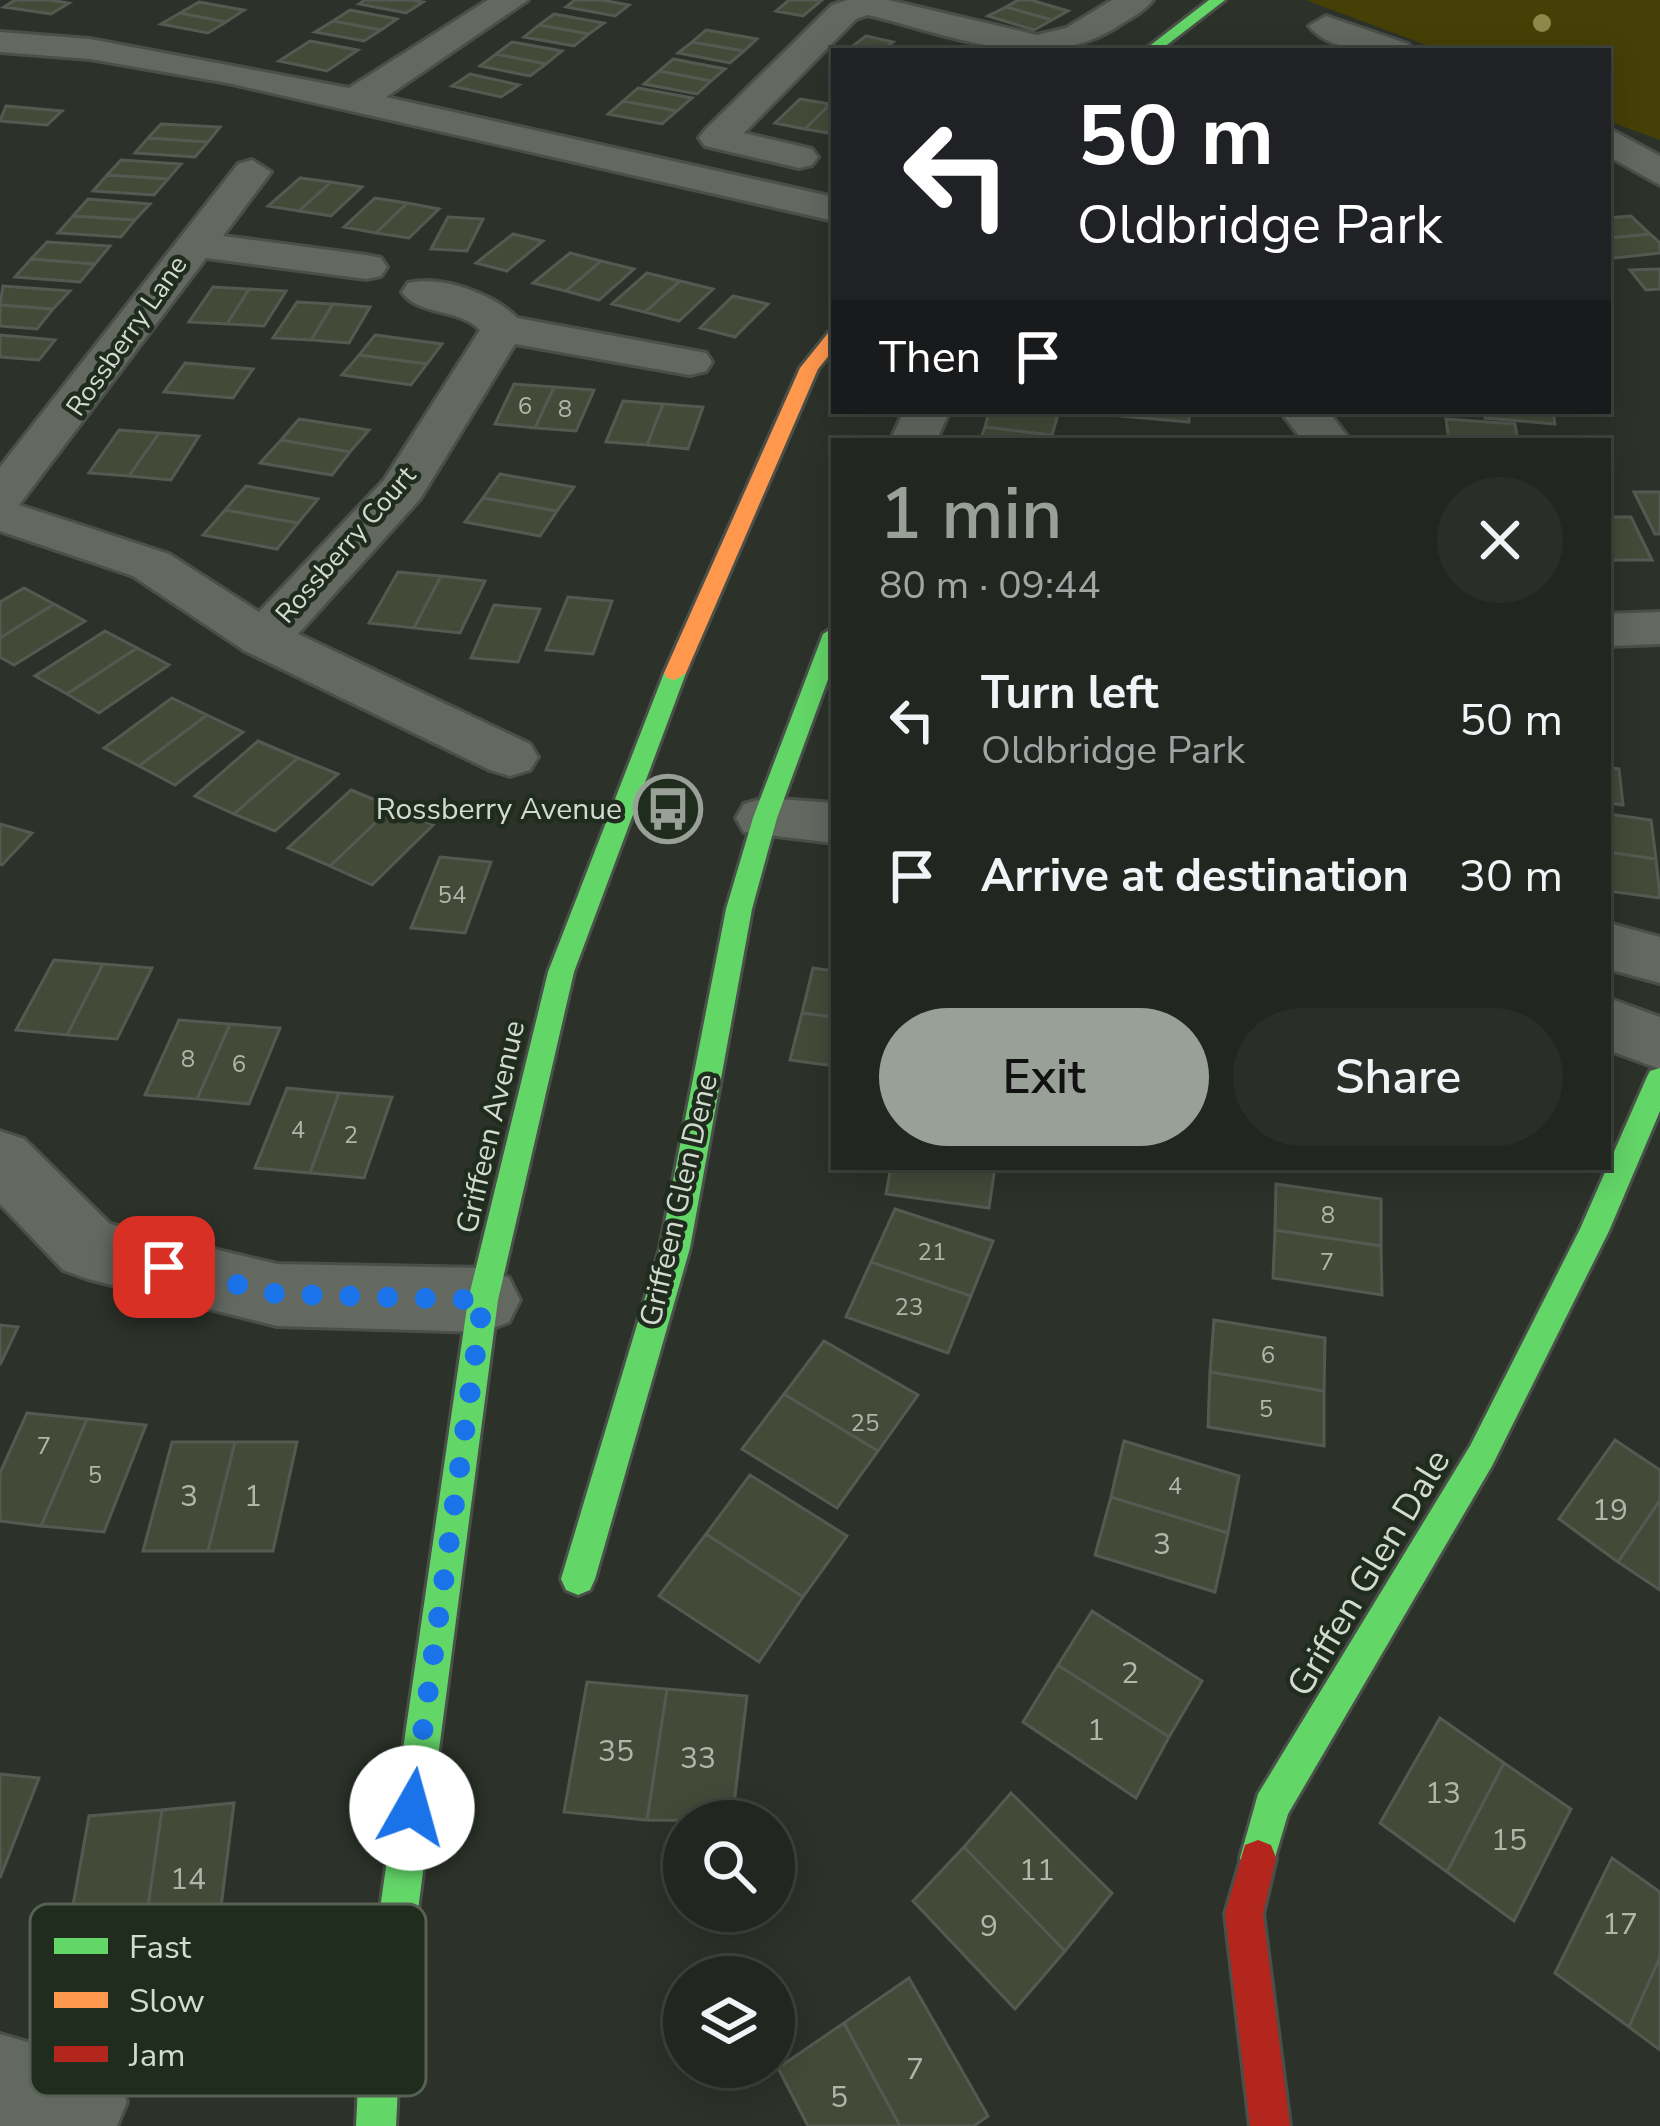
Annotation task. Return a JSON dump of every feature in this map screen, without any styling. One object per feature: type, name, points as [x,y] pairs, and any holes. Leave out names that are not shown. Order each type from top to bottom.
[{"type":"street","points":[[356,100],[511,0]]},
{"type":"street","points":[[831,163],[752,150],[718,138],[844,12],[865,3],[1036,45],[1077,36],[1136,0]]},
{"type":"street","points":[[1154,48],[1218,0]]},
{"type":"street","points":[[1326,26],[1388,48]]},
{"type":"street","points":[[0,42],[113,52],[356,100],[831,208]]},
{"type":"street","name":"Rossberry Lane","points":[[0,497],[62,428],[193,244],[252,172]]},
{"type":"street","points":[[193,244],[366,267]]},
{"type":"street","points":[[423,292],[485,310],[503,329],[690,362]]},
{"type":"street","name":"Rossberry Court","points":[[264,639],[403,489],[503,329]]},
{"type":"street","name":"Griffeen Avenue","points":[[400,1904],[483,1300],[561,972],[702,603],[809,368],[831,342]]},
{"type":"street","points":[[1306,414],[1326,438]]},
{"type":"street","points":[[0,515],[152,565],[264,639],[510,757]]},
{"type":"street","points":[[1611,630],[1660,628]]},
{"type":"street","name":"Griffeen Glen Dene","points":[[578,1579],[675,1248],[739,909],[765,818],[831,642]]},
{"type":"street","points":[[765,818],[831,823]]},
{"type":"street","points":[[1611,947],[1660,960]]},
{"type":"street","points":[[1611,1024],[1660,1044]]},
{"type":"street","name":"Griffen Glen Dale","points":[[1270,2126],[1244,1915],[1271,1807],[1481,1456],[1594,1231],[1660,1079]]},
{"type":"street","points":[[0,1159],[88,1249],[277,1294],[483,1300]]},
{"type":"street","name":"Griffeen Avenue","points":[[376,2126],[378,2096]]},
{"type":"shaded area","points":[[1306,0],[1660,0],[1660,140],[1611,122],[1611,48],[1434,48]]},
{"type":"building","points":[[15,0],[69,3],[51,14],[4,7]]},
{"type":"building","points":[[365,0],[423,2],[406,13],[359,4]]},
{"type":"building","points":[[575,0],[629,5],[615,16],[566,7]]},
{"type":"building","points":[[789,0],[822,0],[803,16],[776,11]]},
{"type":"building","points":[[1018,0],[1068,11],[1052,20],[1006,7]]},
{"type":"building","points":[[199,2],[244,10],[226,22],[180,13]]},
{"type":"building","points":[[1006,7],[1052,20],[1034,30],[988,16]]},
{"type":"building","points":[[350,10],[397,19],[381,30],[333,21]]},
{"type":"building","points":[[180,13],[226,22],[208,33],[161,24]]},
{"type":"building","points":[[554,14],[604,23],[589,34],[539,25]]},
{"type":"building","points":[[333,21],[381,30],[364,41],[315,32]]},
{"type":"building","points":[[539,25],[589,34],[574,46],[524,37]]},
{"type":"building","points":[[706,30],[757,39],[744,51],[692,42]]},
{"type":"building","points":[[866,36],[893,42],[885,48],[850,48]]},
{"type":"building","points":[[310,41],[358,50],[327,71],[279,61]]},
{"type":"building","points":[[512,42],[562,51],[546,64],[496,54]]},
{"type":"building","points":[[692,42],[744,51],[730,63],[678,53]]},
{"type":"building","points":[[496,54],[546,64],[530,76],[480,66]]},
{"type":"building","points":[[673,59],[725,69],[711,81],[659,71]]},
{"type":"building","points":[[659,71],[711,81],[697,94],[644,84]]},
{"type":"building","points":[[470,74],[519,85],[501,97],[452,86]]},
{"type":"building","points":[[638,88],[692,98],[677,111],[623,101]]},
{"type":"building","points":[[800,99],[830,104],[805,129],[775,123]]},
{"type":"building","points":[[623,101],[677,111],[662,124],[608,114]]},
{"type":"building","points":[[830,104],[831,133],[805,129]]},
{"type":"building","points":[[6,106],[62,111],[47,125],[0,121]]},
{"type":"building","points":[[161,124],[220,127],[208,142],[148,138]]},
{"type":"building","points":[[148,138],[208,142],[195,157],[135,153]]},
{"type":"building","points":[[121,160],[181,164],[168,179],[107,175]]},
{"type":"building","points":[[107,175],[168,179],[154,195],[93,191]]},
{"type":"building","points":[[300,178],[331,182],[299,211],[268,206]]},
{"type":"building","points":[[331,182],[362,187],[331,216],[299,211]]},
{"type":"building","points":[[375,198],[407,203],[376,233],[344,227]]},
{"type":"building","points":[[88,199],[150,204],[135,220],[73,216]]},
{"type":"building","points":[[407,203],[439,209],[409,238],[376,233]]},
{"type":"building","points":[[73,216],[135,220],[121,237],[58,233]]},
{"type":"building","points":[[1631,216],[1650,234],[1611,238],[1611,218]]},
{"type":"building","points":[[448,217],[483,219],[467,251],[431,249]]},
{"type":"building","points":[[513,234],[543,241],[507,271],[476,263]]},
{"type":"building","points":[[1650,234],[1660,243],[1660,253],[1615,258],[1611,238]]},
{"type":"building","points":[[47,242],[110,246],[95,264],[31,259]]},
{"type":"building","points":[[570,253],[601,261],[566,291],[533,283]]},
{"type":"building","points":[[31,259],[95,264],[80,282],[15,277]]},
{"type":"building","points":[[601,261],[634,269],[599,300],[566,291]]},
{"type":"building","points":[[1660,269],[1660,289],[1646,290],[1630,270]]},
{"type":"building","points":[[647,273],[680,281],[645,312],[612,304]]},
{"type":"building","points":[[680,281],[713,289],[679,321],[645,312]]},
{"type":"building","points":[[3,286],[70,291],[53,309],[0,305]]},
{"type":"building","points":[[213,287],[249,289],[227,324],[189,322]]},
{"type":"building","points":[[249,289],[286,291],[264,326],[227,324]]},
{"type":"building","points":[[733,296],[768,304],[735,337],[700,328]]},
{"type":"building","points":[[297,302],[333,304],[311,340],[273,338]]},
{"type":"building","points":[[333,304],[370,307],[349,343],[311,340]]},
{"type":"building","points":[[0,305],[53,309],[37,329],[0,326]]},
{"type":"building","points":[[0,335],[55,340],[39,360],[0,357]]},
{"type":"building","points":[[375,335],[442,344],[427,364],[359,355]]},
{"type":"building","points":[[359,355],[427,364],[411,385],[342,375]]},
{"type":"building","points":[[185,363],[253,369],[233,398],[164,392]]},
{"type":"building","points":[[514,384],[554,387],[535,428],[495,424]]},
{"type":"building","points":[[554,387],[594,390],[576,431],[535,428]]},
{"type":"building","points":[[623,401],[663,404],[647,445],[606,442]]},
{"type":"building","points":[[663,404],[703,407],[688,449],[647,445]]},
{"type":"building","points":[[988,414],[1058,414],[1052,435],[985,427]]},
{"type":"building","points":[[1189,414],[1189,422],[1120,416]]},
{"type":"building","points":[[1484,414],[1553,414],[1555,424],[1485,418]]},
{"type":"building","points":[[299,419],[369,430],[350,452],[281,440]]},
{"type":"building","points":[[1446,419],[1515,424],[1517,438],[1449,438]]},
{"type":"building","points":[[985,427],[1052,435],[1052,438],[981,438]]},
{"type":"building","points":[[119,430],[159,433],[129,476],[89,473]]},
{"type":"building","points":[[159,433],[199,436],[171,480],[129,476]]},
{"type":"building","points":[[281,440],[350,452],[332,475],[260,463]]},
{"type":"building","points":[[500,474],[574,487],[557,511],[483,498]]},
{"type":"building","points":[[246,486],[318,499],[298,523],[225,510]]},
{"type":"building","points":[[1634,492],[1660,492],[1660,534],[1655,534]]},
{"type":"building","points":[[483,498],[557,511],[540,536],[465,522]]},
{"type":"building","points":[[225,510],[298,523],[277,549],[203,535]]},
{"type":"building","points":[[1611,517],[1631,517],[1652,560],[1611,560]]},
{"type":"building","points":[[398,572],[441,576],[414,628],[369,623]]},
{"type":"building","points":[[441,576],[485,581],[460,633],[414,628]]},
{"type":"building","points":[[24,588],[54,604],[0,638],[0,602]]},
{"type":"building","points":[[568,597],[612,601],[593,654],[546,650]]},
{"type":"building","points":[[54,604],[85,621],[14,665],[0,657],[0,638]]},
{"type":"building","points":[[494,605],[540,609],[518,662],[471,658]]},
{"type":"building","points":[[105,631],[137,648],[67,694],[35,676]]},
{"type":"building","points":[[137,648],[169,665],[99,713],[67,694]]},
{"type":"building","points":[[172,698],[207,715],[139,766],[104,748]]},
{"type":"building","points":[[207,715],[243,732],[175,785],[139,766]]},
{"type":"building","points":[[258,741],[298,758],[234,814],[195,796]]},
{"type":"building","points":[[298,758],[338,774],[275,831],[234,814]]},
{"type":"building","points":[[1611,768],[1619,769],[1623,805],[1611,803]]},
{"type":"building","points":[[351,790],[392,807],[330,866],[288,848]]},
{"type":"building","points":[[392,807],[433,825],[372,885],[330,866]]},
{"type":"building","points":[[1611,814],[1651,820],[1656,859],[1611,852]]},
{"type":"building","points":[[0,824],[32,833],[2,865],[0,864]]},
{"type":"building","points":[[1611,852],[1656,859],[1660,898],[1611,891]]},
{"type":"building","points":[[440,857],[491,862],[465,933],[411,928]]},
{"type":"building","points":[[54,960],[103,964],[67,1035],[16,1030]]},
{"type":"building","points":[[103,964],[152,968],[117,1039],[67,1035]]},
{"type":"building","points":[[813,968],[831,971],[831,1017],[802,1013]]},
{"type":"building","points":[[802,1013],[831,1017],[831,1066],[790,1060]]},
{"type":"building","points":[[179,1020],[230,1024],[197,1099],[145,1095]]},
{"type":"building","points":[[230,1024],[280,1028],[249,1104],[197,1099]]},
{"type":"building","points":[[287,1088],[339,1093],[310,1173],[255,1168]]},
{"type":"building","points":[[339,1093],[392,1097],[364,1178],[310,1173]]},
{"type":"building","points":[[890,1170],[995,1170],[989,1208],[886,1194]]},
{"type":"building","points":[[1276,1184],[1381,1199],[1381,1246],[1275,1230]]},
{"type":"building","points":[[895,1209],[993,1241],[971,1296],[871,1262]]},
{"type":"building","points":[[1275,1230],[1381,1246],[1382,1295],[1273,1278]]},
{"type":"building","points":[[871,1262],[971,1296],[948,1353],[846,1317]]},
{"type":"building","points":[[1214,1320],[1325,1338],[1324,1391],[1210,1372]]},
{"type":"building","points":[[0,1325],[18,1327],[0,1365]]},
{"type":"building","points":[[824,1341],[918,1395],[878,1451],[784,1394]]},
{"type":"building","points":[[1210,1372],[1324,1391],[1324,1446],[1208,1427]]},
{"type":"building","points":[[784,1394],[878,1451],[837,1508],[742,1449]]},
{"type":"building","points":[[27,1413],[87,1419],[41,1526],[0,1521],[0,1473]]},
{"type":"building","points":[[87,1419],[146,1425],[104,1532],[41,1526]]},
{"type":"building","points":[[1615,1440],[1660,1470],[1660,1500],[1618,1562],[1559,1519]]},
{"type":"building","points":[[1124,1441],[1239,1476],[1228,1533],[1111,1497]]},
{"type":"building","points":[[172,1442],[235,1442],[208,1551],[143,1551]]},
{"type":"building","points":[[235,1442],[297,1442],[273,1551],[208,1551]]},
{"type":"building","points":[[750,1475],[847,1536],[803,1597],[706,1534]]},
{"type":"building","points":[[1111,1497],[1228,1533],[1215,1592],[1095,1555]]},
{"type":"building","points":[[1660,1500],[1660,1590],[1618,1562]]},
{"type":"building","points":[[706,1534],[803,1597],[759,1662],[659,1596]]},
{"type":"building","points":[[1092,1611],[1202,1681],[1169,1737],[1058,1665]]},
{"type":"building","points":[[1058,1665],[1169,1737],[1136,1798],[1023,1722]]},
{"type":"building","points":[[587,1682],[667,1689],[647,1820],[564,1812]]},
{"type":"building","points":[[667,1689],[747,1696],[735,1800],[663,1800],[663,1820],[647,1820]]},
{"type":"building","points":[[1440,1718],[1504,1763],[1447,1872],[1380,1823]]},
{"type":"building","points":[[1504,1763],[1571,1809],[1514,1921],[1447,1872]]},
{"type":"building","points":[[0,1774],[39,1778],[0,1878]]},
{"type":"building","points":[[1011,1793],[1112,1893],[1065,1951],[964,1847]]},
{"type":"building","points":[[234,1803],[221,1904],[148,1904],[162,1810]]},
{"type":"building","points":[[162,1810],[148,1904],[73,1904],[89,1816]]},
{"type":"building","points":[[964,1847],[1065,1951],[1015,2009],[913,1901]]},
{"type":"building","points":[[1612,1858],[1660,1892],[1660,1957],[1629,2027],[1555,1973]]},
{"type":"building","points":[[1660,1957],[1660,2050],[1629,2027]]},
{"type":"building","points":[[909,1978],[988,2116],[974,2126],[900,2126],[844,2023]]},
{"type":"building","points":[[844,2023],[900,2126],[808,2126],[788,2088],[795,2088],[795,2056]]},
{"type":"traffic: fast","points":[[1154,48],[1218,0]]},
{"type":"traffic: fast","points":[[578,1579],[675,1248],[739,909],[765,818],[831,642]]},
{"type":"traffic: fast","points":[[400,1904],[483,1300],[561,972],[675,673]]},
{"type":"traffic: fast","points":[[1258,1858],[1271,1807],[1481,1456],[1594,1231],[1660,1079]]},
{"type":"traffic: fast","points":[[376,2126],[378,2096]]},
{"type":"traffic: slow","points":[[675,673],[809,368],[831,341]]},
{"type":"traffic: jam","points":[[1258,1858],[1244,1914],[1270,2126]]},
{"type":"place","name":"Rossberry Avenue","points":[[668,809]]},
{"type":"route","points":[[164,1267],[277,1294],[483,1300],[412,1808]]}]
